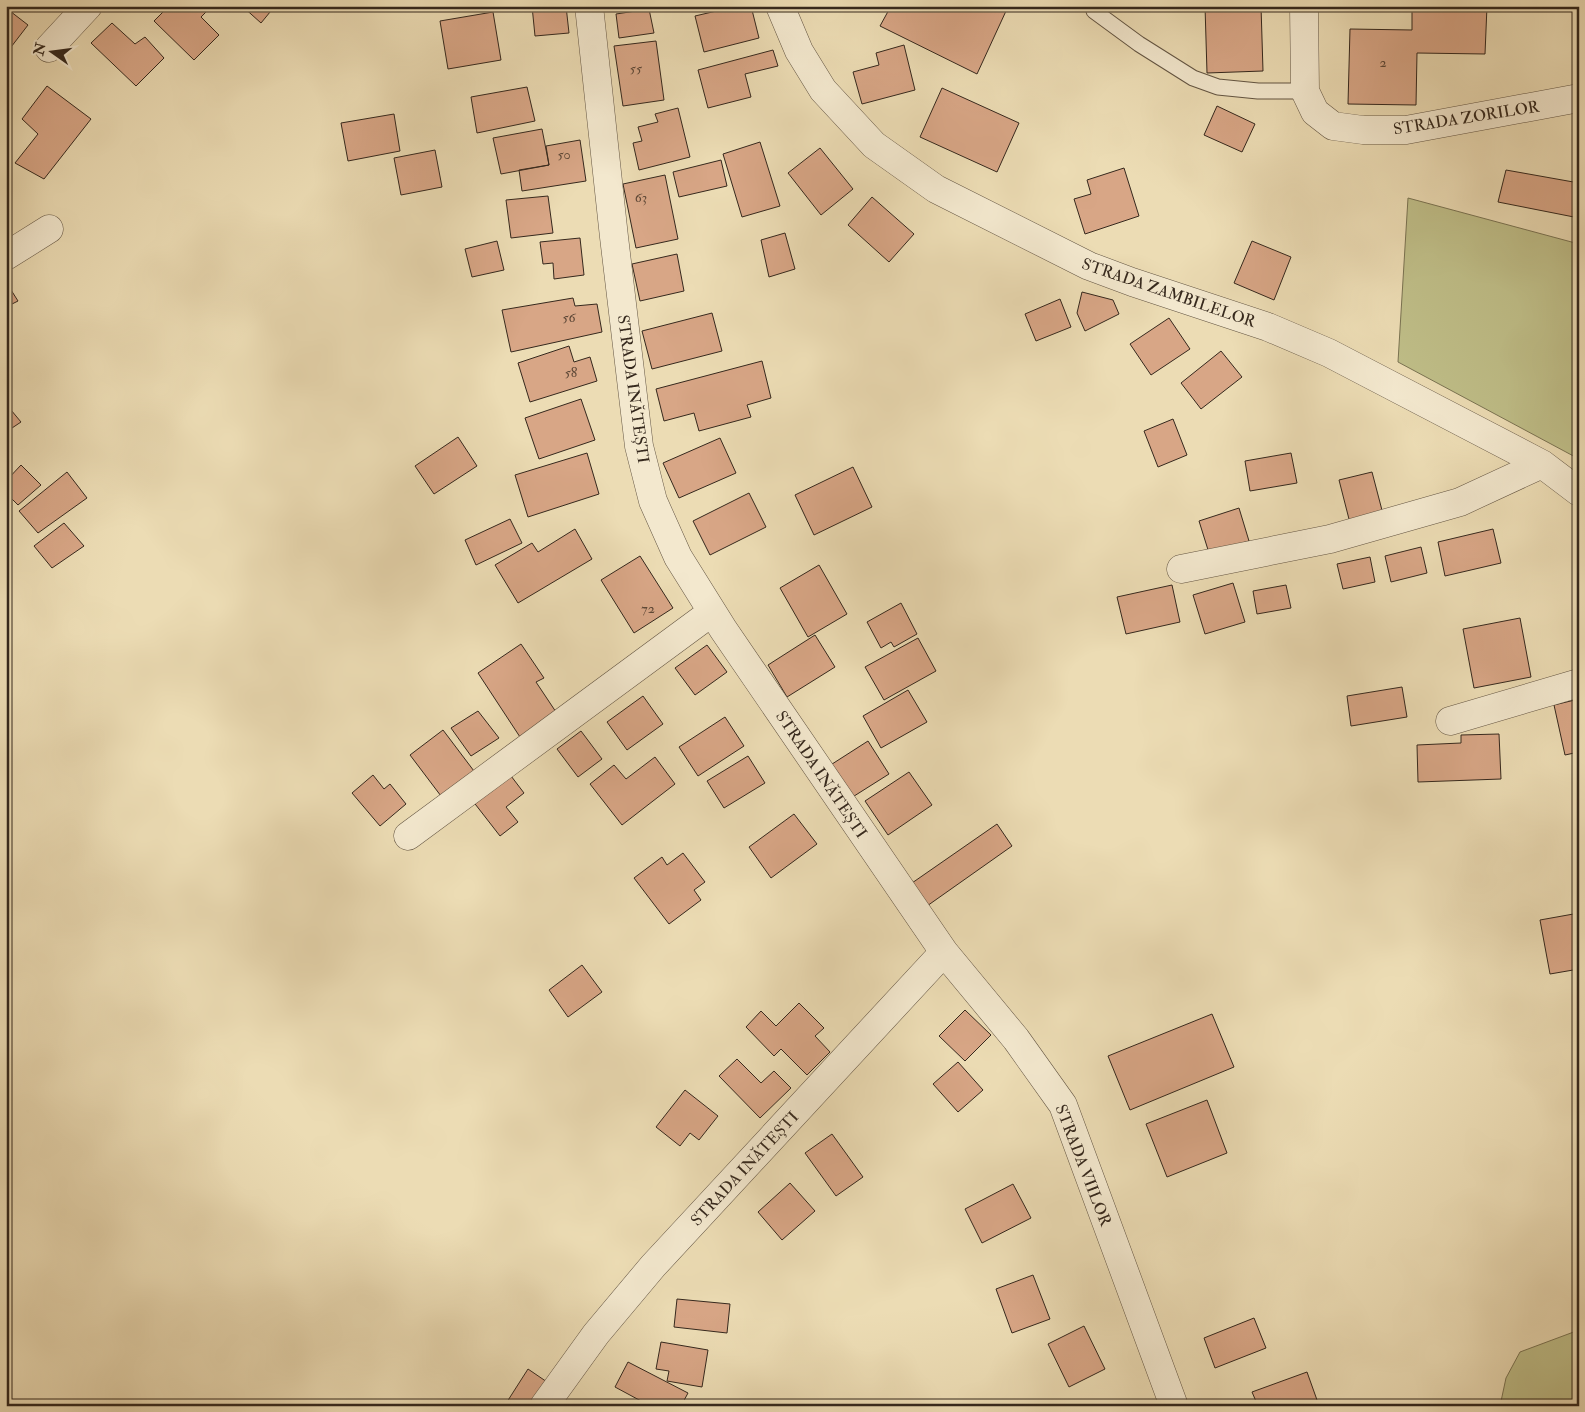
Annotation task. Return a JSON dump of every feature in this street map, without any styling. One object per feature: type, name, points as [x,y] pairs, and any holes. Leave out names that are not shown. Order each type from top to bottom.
[{"type":"street","points":[[49,48],[88,6]]},
{"type":"street","name":"STRADA INĂTEȘTI","points":[[544,1406],[596,1334],[653,1266],[944,952],[712,612],[678,557],[653,501],[639,446],[589,6]]},
{"type":"street","name":"STRADA ZAMBILELOR","points":[[780,6],[799,51],[823,90],[874,145],[936,189],[1088,266],[1268,326],[1329,353],[1542,464],[1579,492]]},
{"type":"street","name":"STRADA ZORILOR","points":[[1304,6],[1305,91],[1315,112],[1333,126],[1364,130],[1406,130],[1579,98]]},
{"type":"street","points":[[6,256],[49,229]]},
{"type":"street","points":[[1181,569],[1330,539],[1460,502],[1542,464]]},
{"type":"street","points":[[408,836],[712,612]]},
{"type":"street","points":[[1450,721],[1579,683]]},
{"type":"street","name":"STRADA VIILOR","points":[[944,952],[1016,1038],[1063,1106],[1174,1406]]},
{"type":"lane","points":[[1094,11],[1139,44],[1193,78],[1218,87],[1258,91],[1305,91]]},
{"type":"shaded area","points":[[1408,198],[1579,244],[1579,459],[1398,362]]},
{"type":"shaded area","points":[[1579,1330],[1579,1406],[1500,1406],[1506,1378],[1520,1352]]},
{"type":"building","points":[[169,6],[200,6],[206,12],[201,17],[219,35],[194,60],[154,21]]},
{"type":"building","points":[[242,6],[275,6],[261,23]]},
{"type":"building","points":[[532,6],[566,6],[569,33],[535,36]]},
{"type":"building","points":[[724,6],[751,6],[759,38],[704,52],[695,16],[725,9]]},
{"type":"building","points":[[891,6],[997,6],[1006,11],[977,74],[880,26]]},
{"type":"building","points":[[1205,6],[1261,6],[1263,71],[1207,73]]},
{"type":"building","points":[[1412,6],[1487,6],[1485,54],[1417,53],[1416,105],[1348,104],[1350,29],[1412,30]]},
{"type":"building","points":[[6,8],[28,25],[8,51],[6,50]]},
{"type":"building","points":[[649,9],[654,33],[619,38],[616,14]]},
{"type":"building","points":[[493,12],[501,60],[448,69],[440,21]]},
{"type":"building","points":[[112,23],[135,44],[145,37],[164,58],[136,86],[91,43]]},
{"type":"building","points":[[656,41],[664,100],[623,106],[614,46]]},
{"type":"building","points":[[904,45],[915,90],[862,104],[853,72],[879,65],[876,53]]},
{"type":"building","points":[[773,50],[778,66],[745,74],[751,97],[708,108],[698,70]]},
{"type":"building","points":[[47,86],[91,119],[44,179],[15,163],[38,134],[22,119]]},
{"type":"building","points":[[527,87],[535,121],[477,133],[471,97]]},
{"type":"building","points":[[942,88],[1019,123],[997,172],[920,137]]},
{"type":"building","points":[[1217,106],[1255,124],[1242,152],[1204,135]]},
{"type":"building","points":[[678,108],[690,157],[639,170],[633,143],[642,141],[638,127],[658,122],[655,114]]},
{"type":"building","points":[[394,114],[400,151],[348,161],[341,123]]},
{"type":"building","points":[[542,129],[549,165],[501,174],[493,138]]},
{"type":"building","points":[[580,140],[586,181],[522,191],[519,170],[549,165],[546,146]]},
{"type":"building","points":[[760,142],[780,206],[742,217],[723,154]]},
{"type":"building","points":[[820,148],[853,189],[821,215],[788,173]]},
{"type":"building","points":[[435,150],[442,187],[401,195],[394,158]]},
{"type":"building","points":[[721,160],[727,186],[679,197],[673,172]]},
{"type":"building","points":[[1124,168],[1139,216],[1085,234],[1074,199],[1091,194],[1087,180]]},
{"type":"building","points":[[1506,170],[1579,183],[1579,218],[1498,202]]},
{"type":"building","points":[[665,175],[678,239],[636,248],[623,184]]},
{"type":"building","points":[[548,196],[553,233],[511,238],[506,200]]},
{"type":"building","points":[[872,197],[914,234],[889,262],[848,225]]},
{"type":"building","points":[[785,233],[795,269],[769,277],[761,240]]},
{"type":"building","points":[[580,238],[584,275],[554,279],[553,263],[543,264],[540,242]]},
{"type":"building","points":[[497,241],[504,270],[472,277],[465,249]]},
{"type":"building","points":[[1252,241],[1291,257],[1274,300],[1234,283]]},
{"type":"building","points":[[677,254],[684,291],[640,301],[632,264]]},
{"type":"building","points":[[6,282],[18,301],[6,307]]},
{"type":"building","points":[[1082,292],[1113,300],[1119,314],[1085,331],[1077,313]]},
{"type":"building","points":[[573,298],[575,306],[597,304],[602,332],[511,352],[502,310]]},
{"type":"building","points":[[1060,299],[1071,327],[1036,341],[1025,314]]},
{"type":"building","points":[[712,313],[722,351],[652,369],[642,331]]},
{"type":"building","points":[[1169,318],[1190,349],[1151,375],[1130,344]]},
{"type":"building","points":[[569,346],[574,362],[590,357],[597,381],[530,402],[518,363]]},
{"type":"building","points":[[1221,351],[1242,377],[1201,409],[1181,383]]},
{"type":"building","points":[[762,361],[771,398],[747,405],[751,417],[699,431],[694,413],[664,421],[656,389]]},
{"type":"building","points":[[581,399],[595,440],[539,459],[525,418]]},
{"type":"building","points":[[6,404],[21,422],[6,432]]},
{"type":"building","points":[[1173,419],[1187,455],[1158,467],[1144,431]]},
{"type":"building","points":[[458,437],[477,466],[434,494],[415,466]]},
{"type":"building","points":[[720,438],[736,473],[679,498],[663,463]]},
{"type":"building","points":[[587,453],[599,494],[528,517],[515,475]]},
{"type":"building","points":[[1291,453],[1297,483],[1250,491],[1245,461]]},
{"type":"building","points":[[21,465],[41,485],[18,505],[6,493],[6,481]]},
{"type":"building","points":[[853,467],[872,507],[814,535],[795,495]]},
{"type":"building","points":[[67,472],[87,498],[38,533],[19,511]]},
{"type":"building","points":[[1372,472],[1383,514],[1350,523],[1339,480]]},
{"type":"building","points":[[749,493],[766,527],[710,555],[693,521]]},
{"type":"building","points":[[1239,508],[1249,541],[1209,553],[1199,521]]},
{"type":"building","points":[[510,519],[522,543],[476,565],[465,540]]},
{"type":"building","points":[[64,523],[84,546],[52,568],[34,546]]},
{"type":"building","points":[[575,529],[592,559],[518,603],[495,565],[532,543],[538,552]]},
{"type":"building","points":[[1493,529],[1501,563],[1445,576],[1438,542]]},
{"type":"building","points":[[1421,547],[1427,573],[1391,582],[1385,556]]},
{"type":"building","points":[[640,556],[673,608],[634,633],[601,580]]},
{"type":"building","points":[[1370,557],[1375,582],[1343,589],[1337,564]]},
{"type":"building","points":[[819,565],[847,614],[808,637],[780,588]]},
{"type":"building","points":[[1233,583],[1245,622],[1205,634],[1193,595]]},
{"type":"building","points":[[1172,585],[1180,622],[1126,634],[1117,597]]},
{"type":"building","points":[[1286,585],[1291,608],[1257,614],[1253,591]]},
{"type":"building","points":[[901,603],[917,634],[894,647],[891,642],[881,648],[867,622]]},
{"type":"building","points":[[1520,618],[1531,677],[1474,688],[1463,629]]},
{"type":"building","points":[[815,635],[835,667],[787,697],[768,665]]},
{"type":"building","points":[[918,638],[936,671],[884,700],[865,667]]},
{"type":"building","points":[[521,644],[544,678],[536,682],[556,712],[520,737],[478,673]]},
{"type":"building","points":[[707,645],[727,672],[695,695],[675,668]]},
{"type":"building","points":[[1402,687],[1407,717],[1351,726],[1347,696]]},
{"type":"building","points":[[908,690],[927,722],[881,748],[863,716]]},
{"type":"building","points":[[643,696],[663,724],[627,750],[607,722]]},
{"type":"building","points":[[1579,699],[1579,752],[1565,755],[1554,705]]},
{"type":"building","points":[[478,711],[499,738],[471,756],[451,728]]},
{"type":"building","points":[[725,717],[744,746],[698,776],[679,747]]},
{"type":"building","points":[[443,730],[477,775],[444,800],[410,755]]},
{"type":"building","points":[[581,731],[602,759],[578,777],[557,749]]},
{"type":"building","points":[[1499,734],[1501,779],[1418,782],[1417,745],[1461,743],[1461,735]]},
{"type":"building","points":[[868,741],[889,774],[851,798],[829,766]]},
{"type":"building","points":[[748,756],[765,783],[724,808],[707,781]]},
{"type":"building","points":[[655,757],[675,784],[622,825],[590,784],[614,765],[626,779]]},
{"type":"building","points":[[508,772],[524,793],[506,807],[518,822],[500,836],[472,800]]},
{"type":"building","points":[[909,772],[932,805],[888,835],[865,801]]},
{"type":"building","points":[[373,775],[384,789],[390,784],[406,804],[380,826],[352,793]]},
{"type":"building","points":[[794,814],[817,844],[771,878],[749,847]]},
{"type":"building","points":[[997,824],[1012,846],[927,906],[912,883]]},
{"type":"building","points":[[683,853],[705,882],[694,890],[701,900],[669,924],[634,878],[662,857],[667,865]]},
{"type":"building","points":[[1579,913],[1579,969],[1550,974],[1540,920]]},
{"type":"building","points":[[582,965],[602,992],[568,1017],[549,990]]},
{"type":"building","points":[[799,1003],[824,1028],[815,1036],[830,1052],[807,1075],[781,1049],[774,1056],[746,1027],[761,1011],[776,1026]]},
{"type":"building","points":[[965,1010],[991,1035],[965,1061],[939,1036]]},
{"type":"building","points":[[1212,1014],[1234,1067],[1130,1110],[1108,1056]]},
{"type":"building","points":[[737,1059],[761,1083],[774,1071],[791,1088],[760,1118],[719,1076]]},
{"type":"building","points":[[958,1062],[983,1090],[958,1112],[933,1084]]},
{"type":"building","points":[[685,1090],[718,1116],[699,1140],[690,1133],[680,1146],[656,1127]]},
{"type":"building","points":[[1207,1100],[1227,1153],[1167,1177],[1146,1124]]},
{"type":"building","points":[[832,1134],[863,1177],[836,1196],[805,1153]]},
{"type":"building","points":[[790,1183],[815,1211],[782,1240],[758,1212]]},
{"type":"building","points":[[1013,1184],[1031,1218],[982,1243],[965,1209]]},
{"type":"building","points":[[1033,1275],[1050,1319],[1012,1333],[996,1289]]},
{"type":"building","points":[[1574,1292],[1579,1292],[1578,1321]]},
{"type":"building","points":[[677,1299],[730,1304],[727,1333],[674,1327]]},
{"type":"building","points":[[1254,1318],[1266,1348],[1215,1368],[1204,1338]]},
{"type":"building","points":[[1084,1326],[1105,1369],[1069,1387],[1048,1344]]},
{"type":"building","points":[[661,1342],[708,1350],[702,1387],[667,1381],[669,1371],[656,1369]]},
{"type":"building","points":[[628,1362],[688,1393],[681,1406],[639,1406],[641,1401],[615,1387]]},
{"type":"building","points":[[528,1369],[550,1384],[536,1406],[505,1405]]},
{"type":"building","points":[[1307,1372],[1317,1400],[1302,1406],[1258,1406],[1252,1392]]}]
